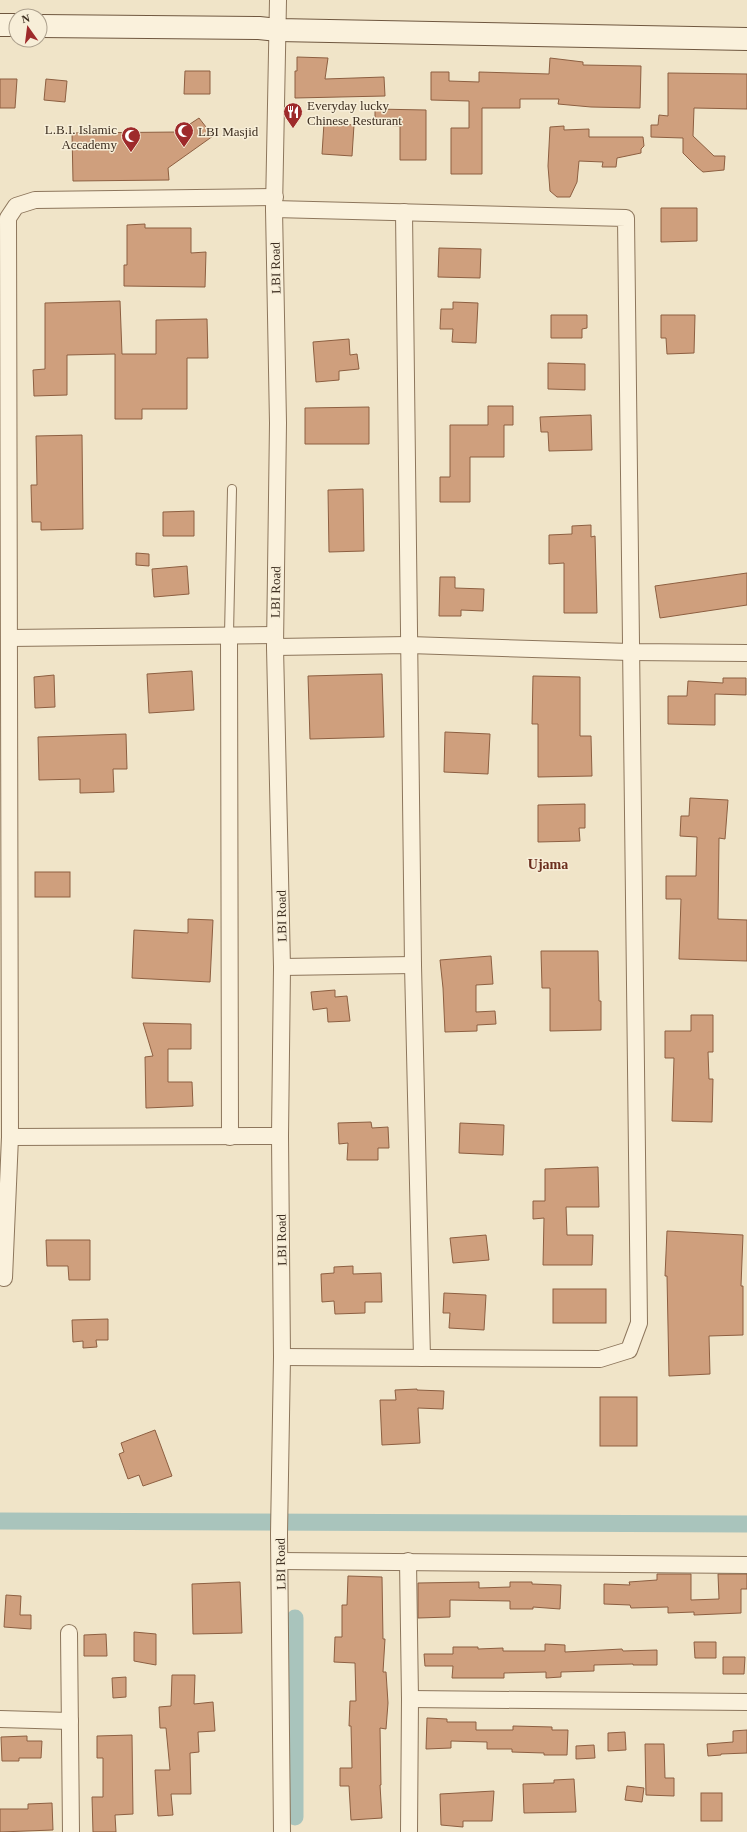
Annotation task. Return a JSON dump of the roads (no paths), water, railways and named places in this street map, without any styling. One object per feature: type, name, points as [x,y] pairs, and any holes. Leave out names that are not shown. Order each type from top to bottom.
[{"type":"main road","points":[[48,26],[234,28],[747,40]]},
{"type":"street","name":"LBI Road","points":[[278,0],[269,29],[278,423],[275,641],[282,968],[280,1136],[282,1357],[279,1534],[282,1832]]},
{"type":"street","points":[[4,1278],[10,1137],[8,218],[16,206],[35,200],[274,203],[404,212],[626,218],[639,1323],[629,1350],[600,1360],[282,1357]]},
{"type":"street","points":[[404,212],[413,965],[422,1358]]},
{"type":"street","points":[[9,638],[229,635],[275,641],[630,652],[747,653]]},
{"type":"street","points":[[229,635],[230,1137]]},
{"type":"street","points":[[282,968],[413,965]]},
{"type":"street","points":[[10,1137],[280,1136]]},
{"type":"street","points":[[280,1561],[747,1565]]},
{"type":"street","points":[[408,1561],[410,1699],[409,1832]]},
{"type":"street","points":[[70,1633],[71,1832]]},
{"type":"street","points":[[410,1699],[747,1702]]},
{"type":"street","points":[[0,1719],[70,1721]]},
{"type":"lane","points":[[229,635],[232,490]]},
{"type":"waterway","points":[[0,1521],[747,1524]]},
{"type":"waterway","points":[[295,1618],[295,1817]]},
{"type":"place","name":"Everyday lucky Chinese Resturant","points":[[293,129]]},
{"type":"place","name":"LBI Masjid","points":[[184,148]]},
{"type":"place","name":"L.B.I. Islamic Accademy","points":[[131,153]]},
{"type":"district","name":"Ujama","points":[[548,864]]}]
